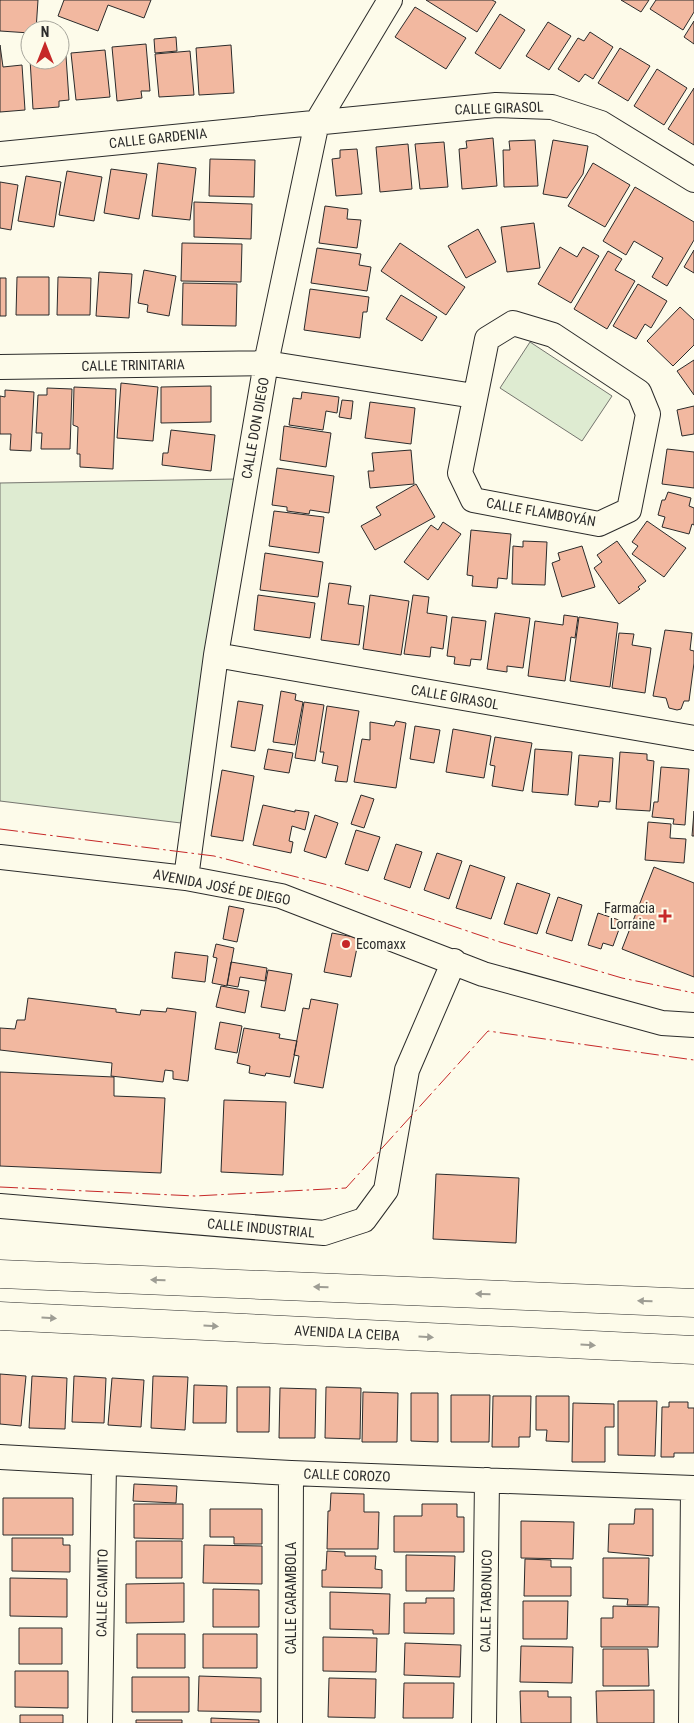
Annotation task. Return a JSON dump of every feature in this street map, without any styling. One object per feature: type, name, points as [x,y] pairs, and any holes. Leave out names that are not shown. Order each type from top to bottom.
[{"type":"highway","points":[[0,1274],[694,1303]]},
{"type":"highway","name":"AVENIDA LA CEIBA","points":[[0,1316],[694,1350]]},
{"type":"street","name":"CALLE DON DIEGO","points":[[186,878],[216,656],[266,363],[317,122],[390,0]]},
{"type":"street","name":"CALLE GIRASOL","points":[[317,122],[496,105],[552,107],[601,123],[694,180]]},
{"type":"street","name":"CALLE GARDENIA","points":[[0,154],[317,122]]},
{"type":"street","name":"CALLE FLAMBOYÁN","points":[[513,323],[553,335],[639,392],[648,414],[629,510],[599,524],[473,500],[460,473],[474,396],[487,339],[513,323]]},
{"type":"street","name":"CALLE TRINITARIA","points":[[0,367],[266,363]]},
{"type":"street","points":[[266,363],[474,396]]},
{"type":"street","name":"CALLE GIRASOL","points":[[216,656],[694,738]]},
{"type":"street","name":"AVENIDA JOSÉ DE DIEGO","points":[[0,856],[186,878],[281,896],[454,961],[483,974],[662,1023],[694,1025]]},
{"type":"street","name":"CALLE INDUSTRIAL","points":[[0,1206],[324,1233],[364,1220],[386,1190],[407,1070],[454,961]]},
{"type":"street","name":"CALLE COROZO","points":[[0,1457],[291,1473],[693,1488]]},
{"type":"street","name":"CALLE CAIMITO","points":[[100,1723],[104,1463]]},
{"type":"street","name":"CALLE CARAMBOLA","points":[[290,1723],[291,1473]]},
{"type":"street","name":"CALLE TABONUCO","points":[[484,1723],[487,1480]]},
{"type":"street","points":[[691,1723],[693,1488]]},
{"type":"green space","points":[[530,342],[612,396],[582,441],[500,388]]},
{"type":"green space","points":[[236,479],[181,823],[0,801],[0,483]]},
{"type":"building","points":[[0,0],[38,0],[37,20],[20,20],[20,32],[0,31]]},
{"type":"building","points":[[64,0],[151,0],[144,18],[108,5],[98,31],[58,16]]},
{"type":"building","points":[[426,0],[492,0],[496,2],[477,32]]},
{"type":"building","points":[[621,0],[649,0],[641,12]]},
{"type":"building","points":[[656,0],[694,0],[694,12],[683,30],[650,9]]},
{"type":"building","points":[[415,7],[466,38],[446,69],[395,37]]},
{"type":"building","points":[[500,14],[525,30],[500,69],[475,53]]},
{"type":"building","points":[[694,21],[694,44],[684,37]]},
{"type":"building","points":[[548,22],[571,36],[549,70],[526,56]]},
{"type":"building","points":[[590,32],[613,47],[593,79],[585,74],[579,82],[558,69],[578,38],[584,41]]},
{"type":"building","points":[[176,37],[177,51],[155,53],[154,39]]},
{"type":"building","points":[[146,44],[150,91],[141,91],[142,98],[117,101],[112,47]]},
{"type":"building","points":[[0,45],[3,67],[20,65],[20,70],[22,70],[25,110],[0,112]]},
{"type":"building","points":[[231,45],[234,93],[199,95],[196,48]]},
{"type":"building","points":[[620,48],[650,66],[628,101],[598,83]]},
{"type":"building","points":[[105,50],[110,97],[76,100],[71,53]]},
{"type":"building","points":[[190,51],[194,95],[159,97],[155,54]]},
{"type":"building","points":[[657,69],[687,88],[664,125],[634,106]]},
{"type":"building","points":[[31,70],[67,70],[69,100],[59,101],[59,107],[33,109]]},
{"type":"building","points":[[694,88],[694,145],[668,129]]},
{"type":"building","points":[[493,138],[497,186],[462,189],[459,149],[467,148],[466,141]]},
{"type":"building","points":[[535,140],[538,186],[504,187],[503,150],[510,150],[509,141]]},
{"type":"building","points":[[553,140],[588,146],[583,174],[567,198],[543,194]]},
{"type":"building","points":[[444,142],[448,187],[420,189],[415,144]]},
{"type":"building","points":[[408,144],[412,189],[380,192],[376,147]]},
{"type":"building","points":[[357,149],[362,194],[336,196],[332,159],[340,158],[340,150]]},
{"type":"building","points":[[210,159],[255,160],[254,197],[209,196]]},
{"type":"building","points":[[158,163],[196,168],[190,220],[152,216]]},
{"type":"building","points":[[593,163],[630,185],[605,227],[568,206]]},
{"type":"building","points":[[111,169],[147,174],[139,219],[104,213]]},
{"type":"building","points":[[67,171],[102,177],[94,221],[59,215]]},
{"type":"building","points":[[26,176],[61,182],[54,227],[18,221]]},
{"type":"building","points":[[0,182],[18,185],[11,230],[0,228]]},
{"type":"building","points":[[635,187],[694,222],[694,240],[667,286],[652,277],[663,258],[634,241],[626,255],[603,241]]},
{"type":"building","points":[[194,202],[252,204],[251,239],[194,237]]},
{"type":"building","points":[[325,206],[348,209],[347,219],[361,220],[357,248],[319,243]]},
{"type":"building","points":[[534,223],[540,268],[507,272],[501,227]]},
{"type":"building","points":[[478,229],[496,262],[466,278],[448,246]]},
{"type":"building","points":[[182,243],[242,244],[241,282],[181,281]]},
{"type":"building","points":[[400,243],[465,287],[446,315],[381,271]]},
{"type":"building","points":[[560,247],[577,257],[583,247],[599,256],[571,303],[538,284]]},
{"type":"building","points":[[317,248],[361,254],[359,265],[371,267],[367,291],[311,283]]},
{"type":"building","points":[[694,250],[694,273],[684,267]]},
{"type":"building","points":[[608,251],[622,259],[615,270],[635,281],[607,329],[574,309]]},
{"type":"building","points":[[144,270],[176,276],[169,316],[147,312],[148,305],[138,303]]},
{"type":"building","points":[[99,272],[132,274],[129,318],[96,316]]},
{"type":"building","points":[[17,277],[49,277],[49,315],[16,315]]},
{"type":"building","points":[[58,277],[91,278],[90,315],[57,315]]},
{"type":"building","points":[[0,278],[6,278],[6,316],[0,316]]},
{"type":"building","points":[[183,283],[237,284],[236,326],[182,325]]},
{"type":"building","points":[[638,284],[667,301],[651,328],[645,324],[636,339],[613,326]]},
{"type":"building","points":[[310,289],[369,297],[367,312],[363,312],[360,338],[304,330]]},
{"type":"building","points":[[401,295],[437,317],[422,341],[386,319]]},
{"type":"building","points":[[680,307],[694,320],[694,345],[673,366],[647,341]]},
{"type":"building","points":[[694,360],[694,395],[677,371]]},
{"type":"building","points":[[121,383],[158,387],[153,441],[117,438]]},
{"type":"building","points":[[211,386],[211,422],[161,423],[161,387]]},
{"type":"building","points":[[74,387],[116,389],[113,469],[80,467],[80,454],[77,454],[78,427],[73,425]]},
{"type":"building","points":[[47,388],[72,389],[70,449],[41,449],[42,433],[36,433],[38,395],[47,395]]},
{"type":"building","points":[[5,390],[34,392],[31,451],[10,450],[11,434],[0,434],[0,396],[5,397]]},
{"type":"building","points":[[302,392],[339,397],[337,413],[326,411],[323,430],[289,425],[293,398],[301,399]]},
{"type":"building","points":[[342,400],[353,401],[351,419],[339,417]]},
{"type":"building","points":[[370,402],[415,408],[411,444],[365,438]]},
{"type":"building","points":[[694,406],[694,434],[682,436],[677,410]]},
{"type":"building","points":[[284,426],[331,433],[326,467],[280,460]]},
{"type":"building","points":[[171,430],[215,435],[211,471],[162,465],[163,453],[168,453]]},
{"type":"building","points":[[667,449],[694,452],[694,488],[662,484]]},
{"type":"building","points":[[411,450],[414,484],[370,488],[368,471],[374,471],[372,453]]},
{"type":"building","points":[[277,468],[334,476],[329,513],[310,510],[309,514],[287,511],[287,507],[272,505]]},
{"type":"building","points":[[416,484],[435,517],[375,550],[361,526],[381,515],[376,507]]},
{"type":"building","points":[[668,492],[691,498],[689,506],[694,508],[694,525],[692,524],[689,534],[662,527],[665,517],[658,515],[662,500],[665,500]]},
{"type":"building","points":[[274,511],[324,517],[319,553],[269,546]]},
{"type":"building","points":[[647,521],[686,548],[664,577],[632,554],[638,546],[632,542]]},
{"type":"building","points":[[443,522],[461,534],[428,580],[404,562],[431,525],[438,530]]},
{"type":"building","points":[[471,530],[511,534],[507,579],[498,578],[497,588],[472,586],[473,576],[467,575]]},
{"type":"building","points":[[523,541],[547,542],[545,585],[512,584],[513,546],[523,547]]},
{"type":"building","points":[[617,541],[646,581],[638,587],[640,589],[619,604],[594,568],[602,562],[597,555]]},
{"type":"building","points":[[582,546],[595,587],[562,597],[552,563],[560,560],[558,553]]},
{"type":"building","points":[[265,553],[323,562],[318,597],[260,590]]},
{"type":"building","points":[[329,583],[351,586],[348,604],[364,606],[359,645],[321,640]]},
{"type":"building","points":[[258,595],[315,603],[310,638],[254,630]]},
{"type":"building","points":[[370,595],[409,601],[401,655],[363,649]]},
{"type":"building","points":[[413,595],[429,597],[427,613],[447,616],[443,649],[431,647],[430,657],[404,654]]},
{"type":"building","points":[[495,613],[530,618],[523,668],[507,666],[507,672],[487,669]]},
{"type":"building","points":[[564,615],[578,617],[575,638],[571,637],[565,681],[528,676],[535,621],[563,625]]},
{"type":"building","points":[[452,617],[486,621],[481,660],[471,659],[470,666],[454,664],[455,657],[447,656]]},
{"type":"building","points":[[579,617],[618,623],[610,687],[570,681]]},
{"type":"building","points":[[665,630],[692,633],[690,650],[694,651],[694,663],[689,701],[684,701],[681,709],[677,710],[669,708],[666,698],[653,696]]},
{"type":"building","points":[[619,633],[634,634],[632,645],[651,648],[645,693],[612,688]]},
{"type":"building","points":[[281,691],[296,694],[295,700],[303,702],[295,745],[273,742]]},
{"type":"building","points":[[238,701],[263,705],[255,751],[231,747]]},
{"type":"building","points":[[304,702],[324,705],[315,761],[295,758]]},
{"type":"building","points":[[327,706],[359,711],[347,782],[335,781],[338,766],[322,763],[324,752],[320,752]]},
{"type":"building","points":[[396,721],[406,723],[396,788],[354,782],[362,739],[370,740],[370,722],[394,726]]},
{"type":"building","points":[[415,726],[440,730],[434,763],[410,759]]},
{"type":"building","points":[[453,729],[491,736],[484,778],[446,772]]},
{"type":"building","points":[[495,737],[532,743],[523,791],[492,786],[495,766],[490,765]]},
{"type":"building","points":[[268,749],[293,753],[289,773],[264,769]]},
{"type":"building","points":[[535,749],[572,752],[568,795],[532,792]]},
{"type":"building","points":[[620,752],[647,754],[647,760],[654,761],[650,811],[616,809]]},
{"type":"building","points":[[579,755],[613,758],[610,802],[599,801],[598,807],[575,805]]},
{"type":"building","points":[[661,767],[689,769],[685,825],[673,824],[674,819],[652,817],[654,802],[658,802]]},
{"type":"building","points":[[222,770],[254,776],[243,841],[211,836]]},
{"type":"building","points":[[361,795],[374,799],[364,828],[351,824]]},
{"type":"building","points":[[263,805],[295,812],[295,810],[309,812],[305,830],[292,826],[289,841],[293,842],[291,853],[253,845]]},
{"type":"building","points":[[694,811],[694,836],[692,836]]},
{"type":"building","points":[[315,815],[338,823],[326,858],[304,851]]},
{"type":"building","points":[[648,822],[671,824],[670,838],[686,839],[684,863],[645,860]]},
{"type":"building","points":[[356,830],[380,837],[368,871],[345,864]]},
{"type":"building","points":[[396,844],[422,852],[410,888],[384,879]]},
{"type":"building","points":[[437,853],[462,861],[449,899],[424,890]]},
{"type":"building","points":[[470,865],[505,877],[491,919],[456,908]]},
{"type":"building","name":"Farmacia Lorraine","points":[[654,867],[694,883],[694,977],[622,949]]},
{"type":"building","points":[[517,883],[550,894],[537,934],[504,924]]},
{"type":"building","points":[[558,897],[582,905],[572,941],[546,933]]},
{"type":"building","points":[[229,906],[244,909],[237,942],[223,939]]},
{"type":"building","points":[[598,913],[622,921],[613,946],[603,943],[601,949],[588,945]]},
{"type":"building","points":[[332,933],[359,938],[351,977],[324,972]]},
{"type":"building","points":[[216,944],[234,948],[227,986],[212,983],[217,958],[213,957]]},
{"type":"building","points":[[175,952],[208,956],[205,982],[172,978]]},
{"type":"building","points":[[231,962],[267,968],[265,981],[240,977],[238,987],[227,985]]},
{"type":"building","points":[[268,970],[292,974],[285,1011],[261,1007]]},
{"type":"building","points":[[221,986],[249,991],[245,1013],[216,1007]]},
{"type":"building","points":[[28,998],[116,1009],[116,1012],[140,1015],[141,1010],[166,1012],[167,1008],[196,1012],[188,1081],[173,1079],[173,1071],[165,1070],[163,1082],[111,1076],[112,1063],[0,1050],[0,1028],[15,1029],[17,1020],[25,1020]]},
{"type":"building","points":[[311,999],[338,1004],[323,1088],[294,1083],[299,1056],[294,1055],[303,1008],[309,1009]]},
{"type":"building","points":[[220,1022],[242,1026],[237,1053],[215,1049]]},
{"type":"building","points":[[244,1028],[280,1034],[279,1038],[297,1041],[290,1077],[266,1073],[265,1076],[249,1073],[250,1066],[237,1063]]},
{"type":"building","points":[[0,1072],[114,1077],[114,1096],[165,1098],[161,1173],[0,1166]]},
{"type":"building","points":[[224,1100],[286,1102],[283,1175],[221,1172]]},
{"type":"building","points":[[436,1174],[519,1178],[516,1243],[433,1239]]},
{"type":"building","points":[[0,1374],[26,1376],[21,1426],[0,1424]]},
{"type":"building","points":[[32,1376],[67,1378],[65,1429],[29,1428]]},
{"type":"building","points":[[74,1376],[106,1378],[104,1423],[72,1422]]},
{"type":"building","points":[[153,1376],[188,1377],[185,1430],[151,1428]]},
{"type":"building","points":[[112,1378],[144,1380],[141,1427],[108,1425]]},
{"type":"building","points":[[194,1385],[227,1386],[226,1423],[193,1423]]},
{"type":"building","points":[[237,1387],[270,1387],[269,1432],[237,1432]]},
{"type":"building","points":[[326,1387],[361,1388],[360,1439],[325,1438]]},
{"type":"building","points":[[280,1388],[316,1389],[315,1438],[279,1438]]},
{"type":"building","points":[[363,1392],[398,1393],[397,1442],[362,1442]]},
{"type":"building","points":[[411,1393],[438,1393],[438,1442],[411,1441]]},
{"type":"building","points":[[451,1395],[490,1395],[489,1442],[451,1442]]},
{"type":"building","points":[[493,1396],[531,1396],[530,1437],[519,1437],[519,1447],[492,1447]]},
{"type":"building","points":[[536,1396],[569,1396],[569,1442],[546,1441],[547,1430],[536,1430]]},
{"type":"building","points":[[618,1401],[657,1401],[655,1456],[618,1455]]},
{"type":"building","points":[[669,1402],[688,1402],[688,1408],[694,1408],[694,1453],[674,1453],[674,1457],[661,1457],[662,1407],[669,1407]]},
{"type":"building","points":[[573,1403],[614,1404],[614,1427],[605,1427],[605,1462],[572,1462]]},
{"type":"building","points":[[134,1484],[177,1486],[176,1503],[133,1501]]},
{"type":"building","points":[[331,1493],[364,1494],[364,1512],[379,1512],[378,1549],[327,1549],[328,1511],[330,1511]]},
{"type":"building","points":[[3,1498],[73,1498],[73,1535],[3,1535]]},
{"type":"building","points":[[134,1504],[183,1504],[183,1539],[134,1538]]},
{"type":"building","points":[[422,1504],[457,1504],[457,1517],[464,1517],[464,1552],[394,1552],[394,1516],[422,1516]]},
{"type":"building","points":[[210,1509],[262,1509],[262,1544],[234,1544],[234,1537],[210,1537]]},
{"type":"building","points":[[635,1509],[653,1509],[653,1556],[608,1552],[609,1524],[634,1524]]},
{"type":"building","points":[[521,1521],[574,1522],[573,1559],[521,1558]]},
{"type":"building","points":[[12,1538],[63,1538],[63,1545],[70,1545],[70,1572],[12,1571]]},
{"type":"building","points":[[136,1541],[182,1541],[182,1578],[136,1578]]},
{"type":"building","points":[[204,1545],[262,1546],[262,1584],[203,1583]]},
{"type":"building","points":[[327,1551],[345,1552],[345,1556],[376,1556],[375,1569],[382,1570],[382,1588],[322,1587],[322,1570],[326,1570]]},
{"type":"building","points":[[406,1555],[455,1556],[454,1591],[406,1591]]},
{"type":"building","points":[[603,1558],[649,1558],[648,1605],[627,1605],[628,1599],[603,1598]]},
{"type":"building","points":[[525,1559],[551,1560],[551,1567],[571,1567],[571,1596],[524,1596]]},
{"type":"building","points":[[10,1578],[67,1579],[67,1617],[10,1616]]},
{"type":"building","points":[[184,1583],[184,1622],[126,1623],[126,1584]]},
{"type":"building","points":[[213,1589],[259,1590],[259,1627],[213,1627]]},
{"type":"building","points":[[330,1592],[390,1594],[389,1634],[373,1634],[373,1630],[330,1629]]},
{"type":"building","points":[[426,1598],[454,1598],[454,1634],[404,1633],[404,1603],[426,1603]]},
{"type":"building","points":[[523,1601],[568,1601],[567,1639],[523,1639]]},
{"type":"building","points":[[613,1606],[659,1607],[658,1647],[601,1647],[601,1618],[613,1618]]},
{"type":"building","points":[[19,1628],[62,1628],[62,1664],[19,1664]]},
{"type":"building","points":[[137,1634],[185,1634],[185,1668],[137,1668]]},
{"type":"building","points":[[203,1634],[257,1634],[257,1668],[203,1668]]},
{"type":"building","points":[[323,1637],[377,1638],[376,1672],[323,1671]]},
{"type":"building","points":[[405,1643],[461,1645],[460,1677],[404,1675]]},
{"type":"building","points":[[521,1646],[573,1647],[572,1683],[520,1682]]},
{"type":"building","points":[[603,1649],[648,1649],[649,1686],[603,1686]]},
{"type":"building","points":[[15,1671],[68,1671],[68,1708],[15,1707]]},
{"type":"building","points":[[199,1676],[261,1678],[261,1712],[198,1711]]},
{"type":"building","points":[[132,1677],[189,1677],[189,1712],[132,1712]]},
{"type":"building","points":[[329,1678],[376,1679],[375,1718],[328,1717]]},
{"type":"building","points":[[404,1683],[454,1683],[453,1718],[403,1718]]},
{"type":"building","points":[[654,1690],[654,1723],[597,1723],[596,1691]]},
{"type":"building","points":[[520,1691],[548,1691],[548,1697],[571,1697],[571,1723],[521,1723]]},
{"type":"building","points":[[20,1715],[63,1715],[63,1723],[20,1723]]},
{"type":"building","points":[[211,1718],[259,1720],[259,1723],[211,1723]]},
{"type":"building","points":[[136,1720],[182,1720],[182,1723],[136,1723]]},
{"type":"power","points":[[0,829],[214,856],[340,888],[500,942],[622,978],[694,993]]},
{"type":"power","points":[[0,1187],[195,1196],[346,1188],[488,1031],[694,1060]]},
{"type":"place","name":"Farmacia Lorraine","points":[[665,916]]},
{"type":"place","name":"Ecomaxx","points":[[346,944]]}]
